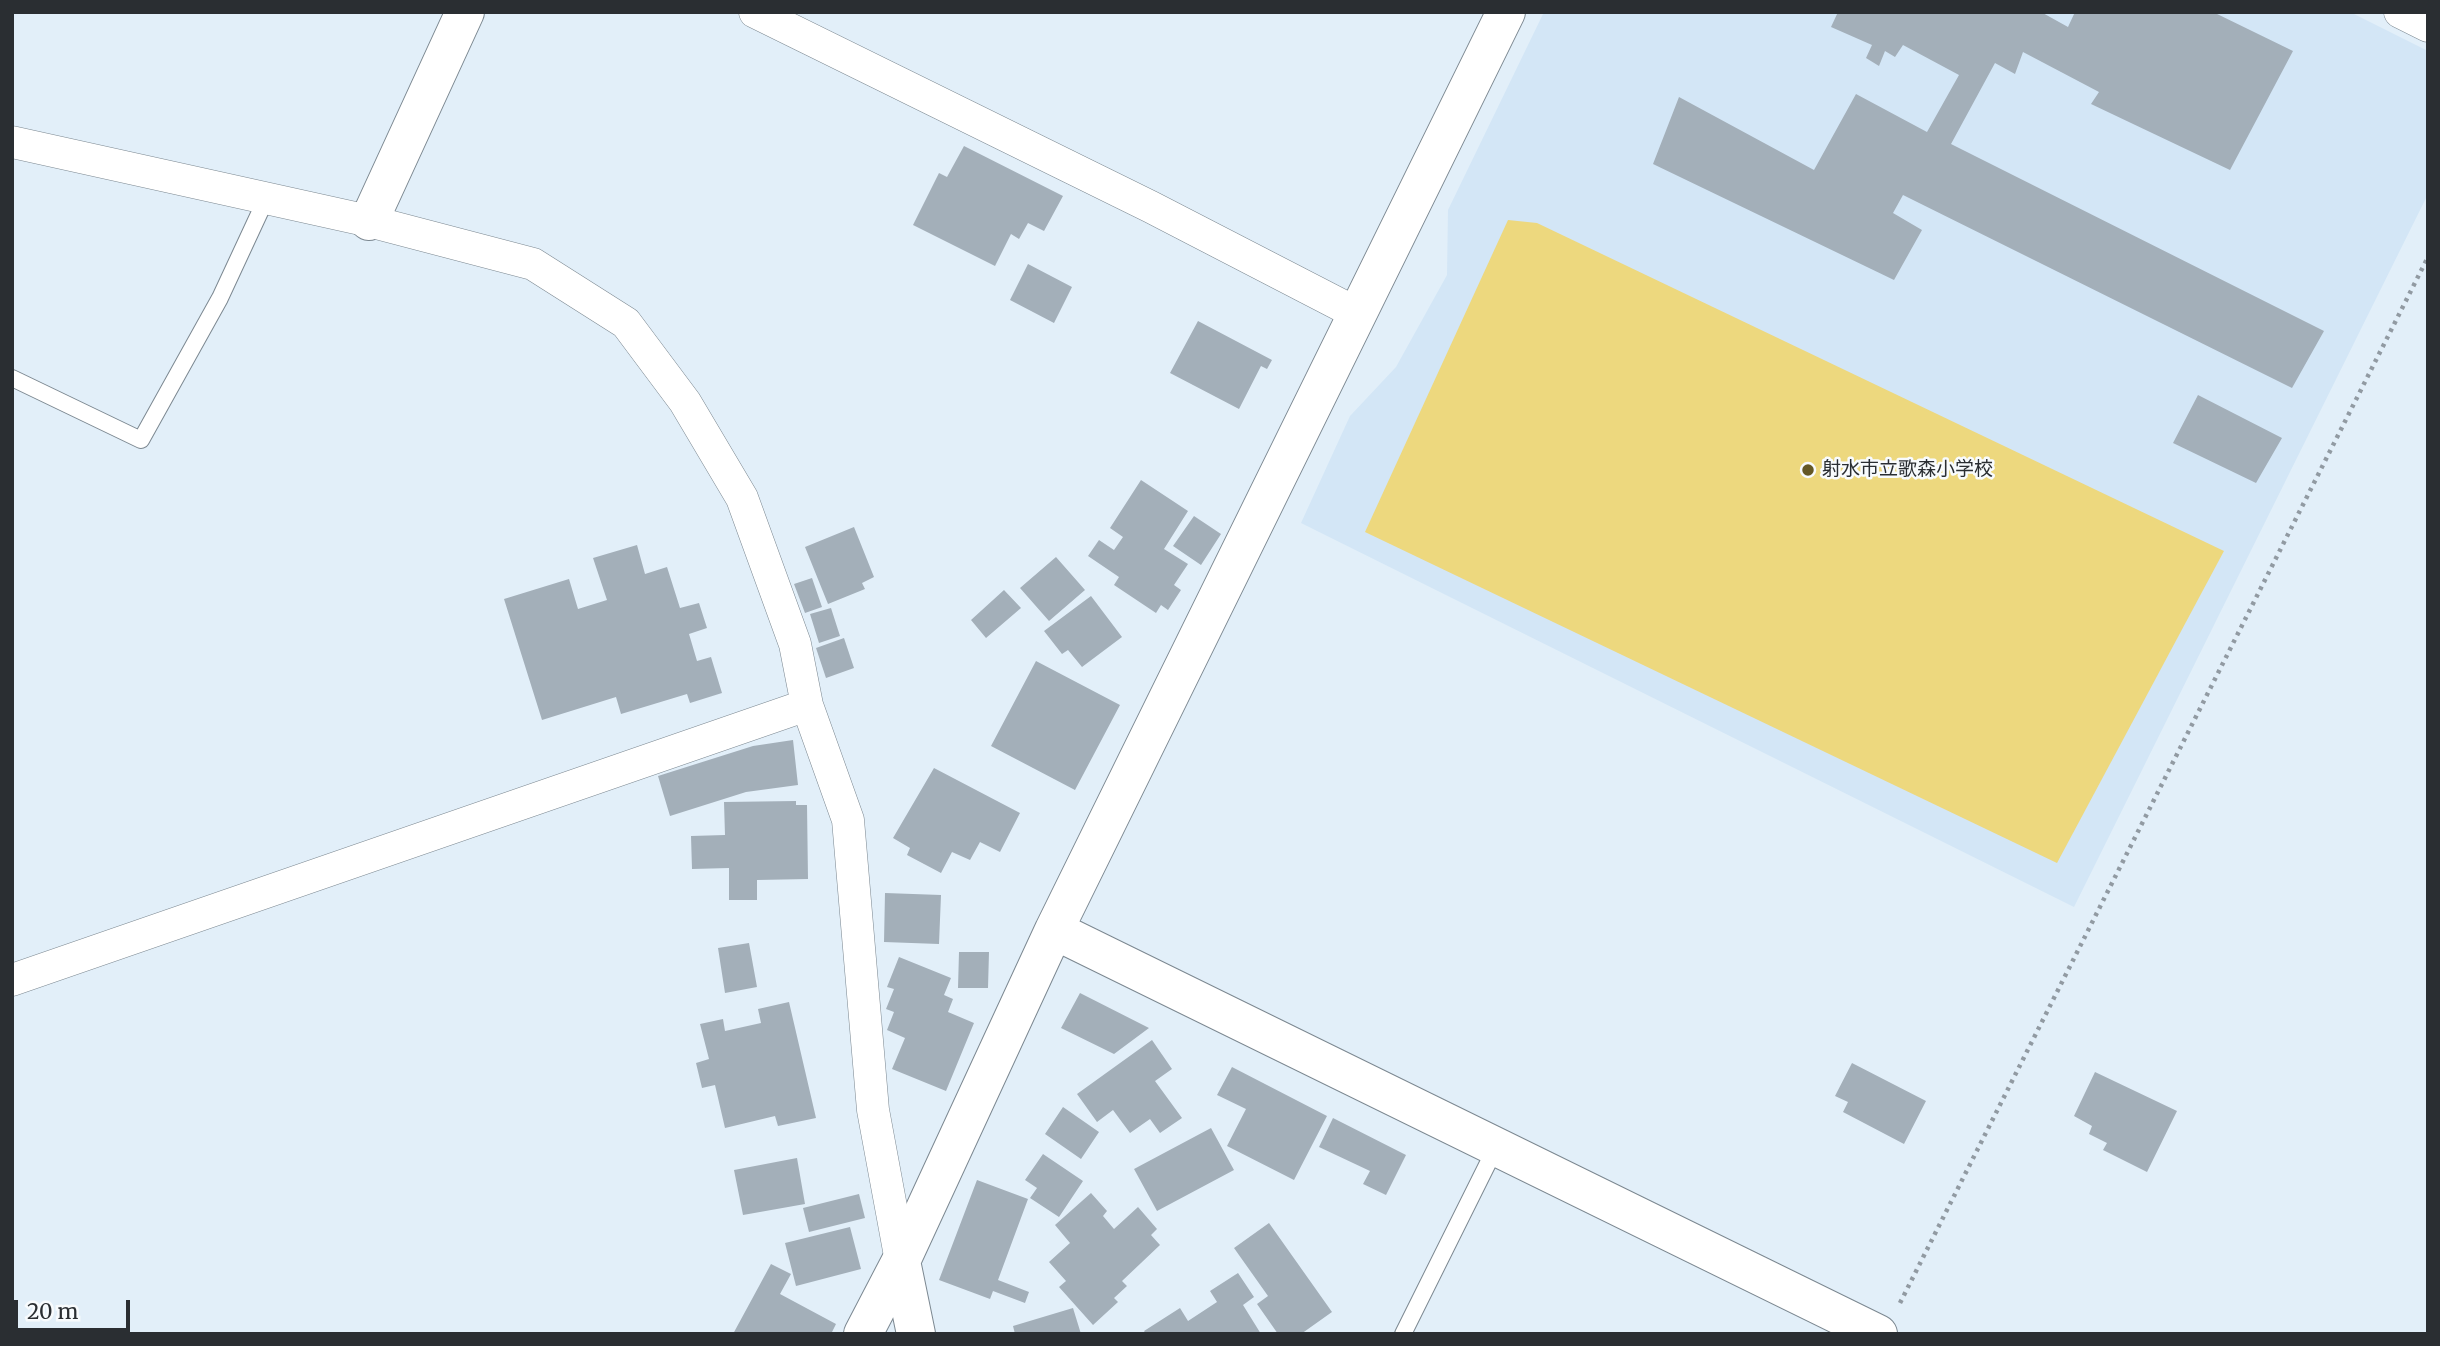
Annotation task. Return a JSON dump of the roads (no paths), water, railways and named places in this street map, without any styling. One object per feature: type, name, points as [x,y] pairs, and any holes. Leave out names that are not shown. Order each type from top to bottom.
[{"type":"street","points":[[369,221],[465,12]]},
{"type":"street","points":[[755,12],[1150,207],[1358,314]]},
{"type":"street","points":[[863,1334],[901,1261],[1054,930],[1506,12]]},
{"type":"street","points":[[2400,12],[2428,26]]},
{"type":"street","points":[[12,142],[369,221],[533,264],[626,323],[685,402],[742,498],[795,644],[807,705],[848,820],[873,1110],[916,1334]]},
{"type":"street","points":[[12,980],[807,705]]},
{"type":"street","points":[[1054,930],[1496,1147],[1888,1321]]},
{"type":"lane","points":[[12,378],[141,440],[220,299],[266,199]]},
{"type":"lane","points":[[1403,1334],[1496,1147]]},
{"type":"place","name":"射水市立歌森小学校","points":[[1808,470]]}]
